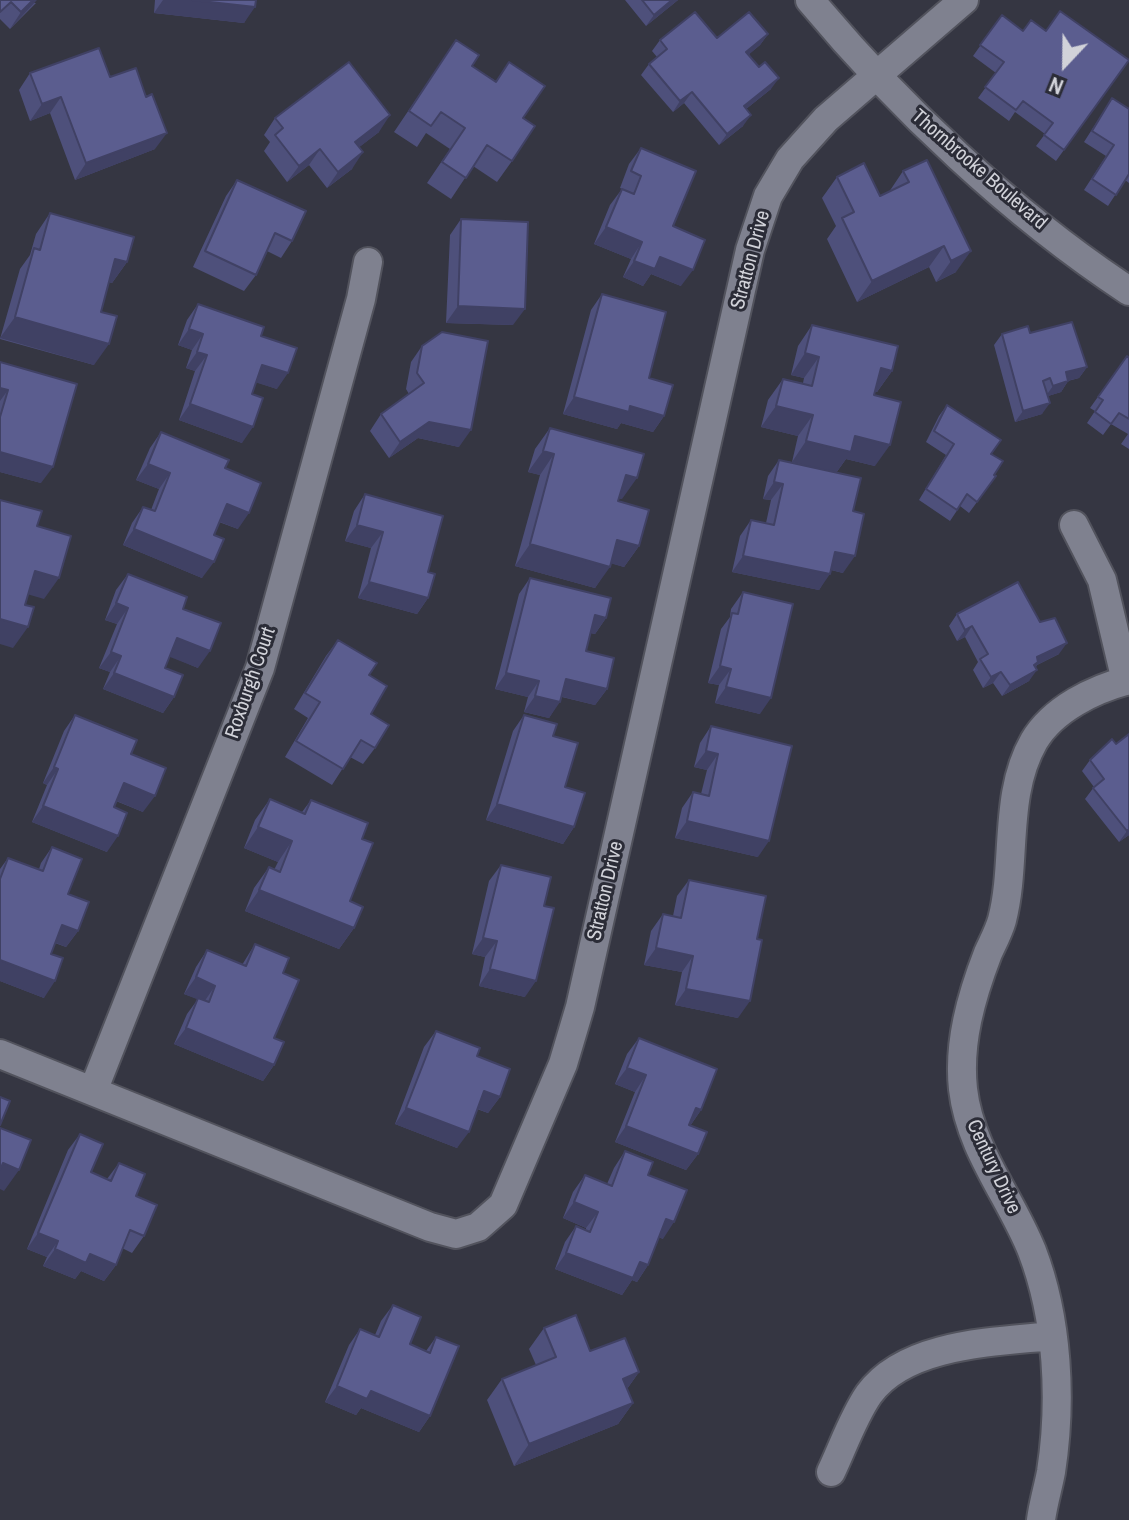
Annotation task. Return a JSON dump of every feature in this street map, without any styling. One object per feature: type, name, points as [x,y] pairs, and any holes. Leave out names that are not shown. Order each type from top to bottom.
[{"type":"street","name":"Thornbrooke Boulevard","points":[[810,0],[944,144],[1031,218],[1129,291]]},
{"type":"street","points":[[876,74],[964,0]]},
{"type":"street","name":"Stratton Drive","points":[[0,1054],[456,1234],[478,1227],[503,1205],[563,1064],[580,1007],[750,250],[768,196],[790,159],[826,119],[876,74]]},
{"type":"street","name":"Roxburgh Court","points":[[93,1091],[260,668],[361,299],[368,262]]},
{"type":"street","points":[[1074,525],[1102,580],[1127,680]]},
{"type":"street","name":"Century Drive","points":[[1041,1520],[1051,1471],[1057,1408],[1052,1336],[1041,1278],[1031,1249],[994,1180],[968,1117],[961,1060],[974,993],[1001,923],[1007,897],[1013,815],[1023,769],[1034,741],[1070,706],[1091,693],[1127,680]]},
{"type":"street","points":[[831,1472],[869,1394],[898,1368],[925,1356],[963,1347],[1052,1336]]},
{"type":"building","points":[[0,0],[33,0],[21,12],[11,2],[0,12]]},
{"type":"building","points":[[192,0],[256,0],[255,7]]},
{"type":"building","points":[[642,0],[672,0],[654,15]]},
{"type":"building","points":[[1060,11],[1129,60],[1064,150],[1044,135],[1053,123],[1023,101],[1016,110],[985,87],[1004,62],[980,45],[1002,15],[1023,31],[1031,20],[1046,31]]},
{"type":"building","points":[[695,12],[717,38],[749,12],[768,34],[746,52],[759,67],[765,62],[779,78],[744,106],[751,115],[727,134],[692,92],[680,101],[649,64],[667,49],[660,40]]},
{"type":"building","points":[[456,40],[479,55],[472,66],[496,82],[509,62],[545,86],[523,118],[535,126],[512,161],[487,145],[466,178],[442,162],[465,128],[441,112],[431,126],[409,111]]},
{"type":"building","points":[[99,48],[110,77],[136,68],[146,97],[152,94],[167,133],[86,163],[61,97],[42,104],[30,73]]},
{"type":"building","points":[[349,62],[390,115],[355,142],[363,152],[338,172],[320,149],[299,166],[275,135],[283,128],[275,118]]},
{"type":"building","points":[[1112,98],[1129,109],[1129,174],[1116,195],[1092,179],[1114,145],[1092,131]]},
{"type":"building","points":[[641,148],[696,171],[673,226],[705,240],[693,270],[660,257],[655,269],[634,261],[642,242],[606,227],[622,189],[634,194],[641,176],[631,171]]},
{"type":"building","points":[[927,160],[971,251],[951,261],[944,246],[872,281],[842,218],[854,212],[837,177],[864,163],[880,196],[909,182],[903,171]]},
{"type":"building","points":[[237,180],[306,211],[292,241],[275,233],[256,275],[205,251]]},
{"type":"building","points":[[50,213],[134,237],[127,262],[115,259],[101,312],[117,316],[109,344],[15,317],[34,248],[40,250]]},
{"type":"building","points":[[461,219],[528,222],[525,309],[458,306]]},
{"type":"building","points":[[602,294],[666,312],[649,378],[673,385],[664,416],[630,406],[629,412],[574,397]]},
{"type":"building","points":[[198,304],[264,327],[261,336],[297,348],[288,373],[262,365],[252,394],[263,398],[253,427],[190,404],[207,355],[197,352],[203,334],[189,329]]},
{"type":"building","points":[[1072,322],[1087,367],[1066,372],[1068,381],[1053,386],[1050,378],[1043,381],[1050,403],[1023,411],[1002,334],[1028,326],[1030,333]]},
{"type":"building","points":[[812,325],[898,346],[892,371],[881,368],[874,395],[901,402],[890,445],[855,436],[851,452],[806,441],[813,415],[776,406],[783,379],[812,386],[819,357],[805,353]]},
{"type":"building","points":[[442,332],[488,341],[471,430],[429,422],[400,442],[381,414],[424,383],[417,373],[422,346]]},
{"type":"building","points":[[1127,356],[1129,419],[1119,413],[1111,424],[1095,412],[1103,400],[1098,397]]},
{"type":"building","points":[[0,362],[77,384],[53,467],[0,452],[0,417],[8,390],[0,388]]},
{"type":"building","points":[[947,405],[1001,440],[991,454],[1003,461],[977,502],[967,494],[957,510],[926,489],[954,444],[934,431]]},
{"type":"building","points":[[550,428],[644,454],[637,478],[626,475],[618,501],[649,510],[639,546],[617,540],[610,567],[530,544],[554,454],[543,451]]},
{"type":"building","points":[[161,432],[229,460],[225,468],[261,483],[249,513],[227,504],[214,535],[224,539],[214,562],[134,529],[143,507],[155,511],[170,473],[148,464]]},
{"type":"building","points":[[779,460],[861,478],[853,511],[864,514],[855,556],[835,552],[830,574],[743,556],[751,520],[774,525],[783,484],[774,482]]},
{"type":"building","points":[[365,494],[443,516],[428,572],[435,574],[428,598],[369,582],[383,532],[357,525]]},
{"type":"building","points":[[0,500],[42,511],[37,526],[71,536],[59,578],[35,571],[25,605],[34,607],[28,627],[0,619]]},
{"type":"building","points":[[128,574],[187,597],[183,609],[221,623],[210,651],[177,638],[165,668],[183,675],[174,697],[114,673],[121,656],[111,652],[128,608],[116,603]]},
{"type":"building","points":[[530,578],[611,598],[606,618],[595,615],[586,651],[614,658],[607,689],[566,679],[560,702],[535,696],[539,681],[506,673]]},
{"type":"building","points":[[1018,582],[1040,622],[1055,618],[1067,643],[1037,657],[1038,662],[1034,665],[1037,670],[1010,685],[1001,672],[991,677],[980,659],[988,654],[972,626],[965,630],[957,614]]},
{"type":"building","points":[[743,592],[793,604],[771,698],[726,687],[731,669],[720,666],[732,613],[738,614]]},
{"type":"building","points":[[338,640],[377,663],[369,675],[387,686],[371,714],[389,725],[375,748],[361,740],[343,769],[296,741],[320,702],[305,693]]},
{"type":"building","points":[[75,715],[137,740],[131,754],[166,768],[155,796],[124,783],[114,807],[127,813],[118,836],[43,806],[58,769],[54,767]]},
{"type":"building","points":[[524,715],[557,724],[553,736],[578,743],[565,787],[585,793],[574,827],[497,804]]},
{"type":"building","points":[[711,726],[792,746],[769,841],[687,821],[693,792],[709,796],[718,754],[706,751]]},
{"type":"building","points":[[1129,734],[1127,831],[1093,788],[1104,779],[1090,760],[1112,739],[1116,744]]},
{"type":"building","points":[[270,799],[305,814],[311,800],[368,823],[362,839],[373,843],[350,901],[363,907],[354,928],[259,890],[269,867],[280,872],[292,841],[258,827]]},
{"type":"building","points":[[52,847],[82,859],[68,894],[89,902],[78,931],[62,925],[51,954],[63,958],[55,981],[0,960],[0,879],[8,858],[43,871]]},
{"type":"building","points":[[501,865],[551,877],[544,906],[554,908],[536,981],[490,969],[497,941],[483,938]]},
{"type":"building","points":[[689,880],[766,896],[757,939],[762,940],[750,1001],[686,989],[693,956],[656,948],[663,914],[681,918]]},
{"type":"building","points":[[255,944],[289,958],[283,973],[299,980],[274,1038],[284,1042],[274,1065],[186,1028],[198,998],[209,1002],[215,986],[196,977],[207,950],[246,966]]},
{"type":"building","points":[[436,1031],[480,1048],[477,1056],[510,1069],[500,1097],[484,1091],[469,1132],[406,1108]]},
{"type":"building","points":[[639,1038],[717,1069],[701,1110],[696,1108],[689,1125],[707,1132],[698,1154],[626,1126],[646,1075],[627,1068]]},
{"type":"building","points":[[0,1097],[10,1101],[0,1125]]},
{"type":"building","points":[[0,1128],[31,1140],[19,1170],[3,1163],[0,1170]]},
{"type":"building","points":[[80,1134],[103,1144],[91,1172],[111,1181],[119,1163],[145,1174],[136,1196],[157,1205],[144,1236],[130,1230],[116,1265],[90,1254],[86,1263],[55,1249],[58,1241],[38,1233]]},
{"type":"building","points":[[625,1151],[653,1162],[648,1175],[687,1190],[674,1222],[666,1219],[648,1265],[640,1262],[633,1278],[566,1253],[576,1226],[590,1232],[598,1212],[574,1202],[585,1175],[612,1186]]},
{"type":"building","points":[[393,1305],[421,1317],[410,1344],[430,1353],[436,1337],[459,1346],[430,1416],[371,1391],[367,1399],[337,1386],[360,1329],[379,1337]]},
{"type":"building","points":[[576,1315],[590,1351],[625,1338],[639,1372],[623,1379],[633,1403],[529,1444],[502,1379],[556,1357],[544,1328]]}]
